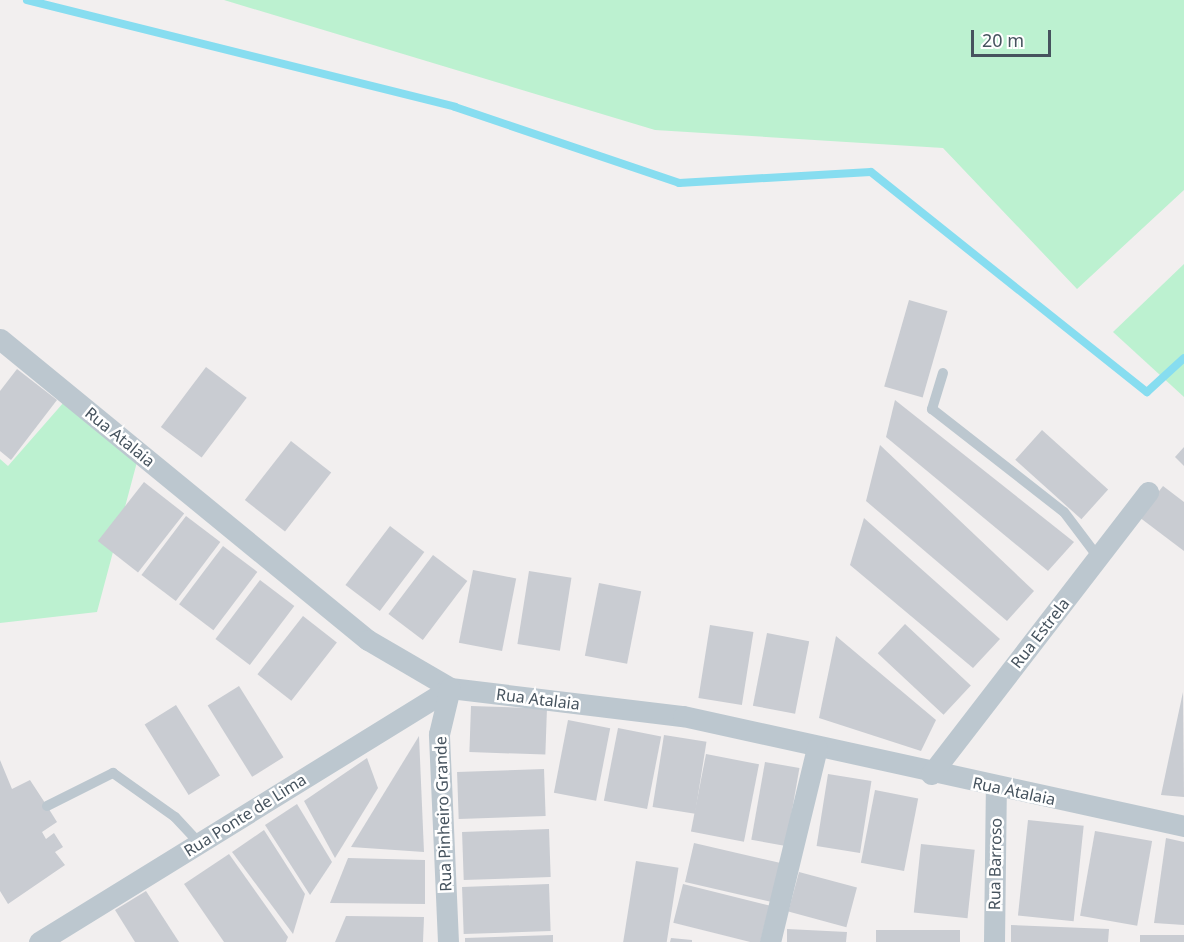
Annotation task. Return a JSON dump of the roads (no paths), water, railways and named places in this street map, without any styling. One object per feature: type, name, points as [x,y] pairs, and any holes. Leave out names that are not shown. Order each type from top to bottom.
[{"type":"street","name":"Rua Atalaia","points":[[0,339],[368,640],[450,688],[683,716],[931,774],[1184,826]]},
{"type":"street","name":"Rua Estrela","points":[[931,774],[1148,492]]},
{"type":"street","name":"Rua Ponte de Lima","points":[[39,942],[450,688]]},
{"type":"street","name":"Rua Pinheiro Grande","points":[[448,942],[439,735],[450,688]]},
{"type":"street","points":[[770,942],[817,748]]},
{"type":"street","name":"Rua Barroso","points":[[994,942],[996,787]]},
{"type":"lane","points":[[943,373],[932,409],[1064,512],[1098,557]]},
{"type":"lane","points":[[47,806],[113,773],[175,817],[199,843]]},
{"type":"waterway","points":[[27,0],[455,107],[679,183],[871,172],[1147,392],[1184,358]]}]
